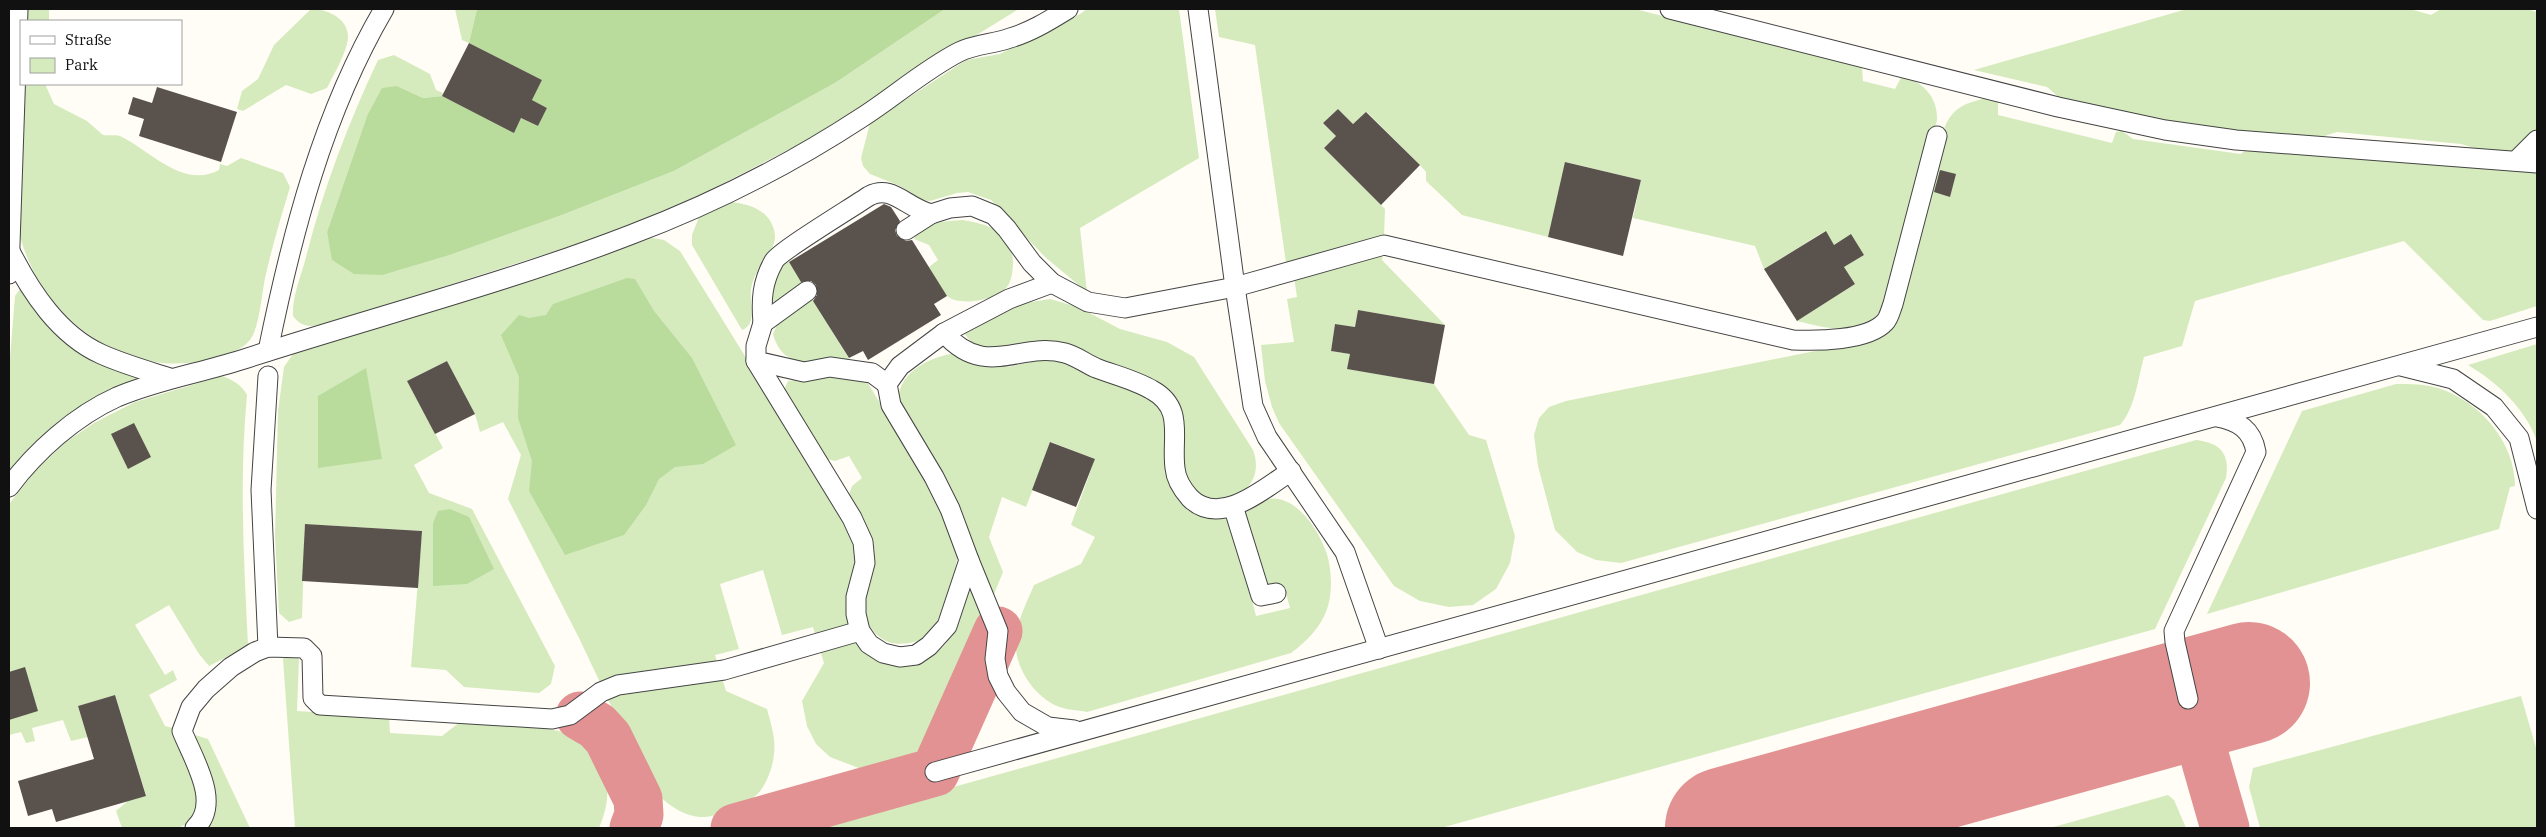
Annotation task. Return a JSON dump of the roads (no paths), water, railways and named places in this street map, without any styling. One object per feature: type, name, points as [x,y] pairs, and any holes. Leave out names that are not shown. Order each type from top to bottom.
[{"type":"lane","points":[[9,274],[18,9]]},
{"type":"lane","points":[[268,351],[289,255],[312,175],[352,74],[384,9]]},
{"type":"lane","points":[[9,487],[34,456],[94,410],[117,398],[170,378],[268,351],[559,260],[667,221],[748,182],[835,134],[960,52],[1013,38],[1046,23],[1068,9]]},
{"type":"lane","points":[[1198,9],[1253,406],[1267,437],[1345,552],[1379,649]]},
{"type":"lane","points":[[1670,9],[2077,111],[2165,130],[2236,140],[2537,163]]},
{"type":"lane","points":[[906,230],[931,214],[950,208],[972,206],[994,215],[1007,229],[1032,263],[1052,283],[1088,302],[1126,308],[1235,287],[1384,245],[1793,340],[1826,341],[1873,330],[1885,322],[1893,304],[1938,136]]},
{"type":"lane","points":[[2516,161],[2537,140]]},
{"type":"lane","points":[[931,214],[917,210],[888,192],[878,191],[775,259],[765,280],[760,299],[762,324],[756,346],[756,360],[852,518],[863,542],[865,563],[856,597],[856,614],[860,631],[869,644],[883,653],[900,657],[916,654],[929,646],[947,626],[969,560]]},
{"type":"lane","points":[[10,253],[26,282],[49,312],[68,331],[101,354],[170,378]]},
{"type":"lane","points":[[887,384],[900,366],[944,333],[1009,298],[1052,283]]},
{"type":"lane","points":[[762,324],[808,291]]},
{"type":"lane","points":[[935,772],[2537,327]]},
{"type":"lane","points":[[944,333],[960,348],[983,357],[995,358],[1040,351],[1066,353],[1094,367],[1153,390],[1166,401],[1176,420],[1175,470],[1184,492],[1194,502],[1204,506],[1216,508],[1234,506],[1255,495],[1291,471]]},
{"type":"lane","points":[[756,360],[804,372],[830,367],[872,373],[887,384],[891,406],[934,477],[950,509],[998,631],[995,659],[998,676],[1006,692],[1022,712],[1048,727],[1082,731]]},
{"type":"lane","points":[[2401,366],[2453,379],[2494,407],[2519,438],[2537,509]]},
{"type":"lane","points":[[268,376],[261,490],[268,647]]},
{"type":"lane","points":[[2188,699],[2174,631],[2256,452],[2251,436],[2244,427],[2234,420],[2217,417]]},
{"type":"lane","points":[[1234,506],[1261,596],[1276,593]]},
{"type":"lane","points":[[195,828],[202,822],[207,810],[206,793],[182,731],[191,706],[231,667],[255,652],[268,647],[304,648],[310,652],[312,656],[313,698],[320,705],[552,719],[570,715],[601,692],[618,685],[724,670],[860,631]]}]
